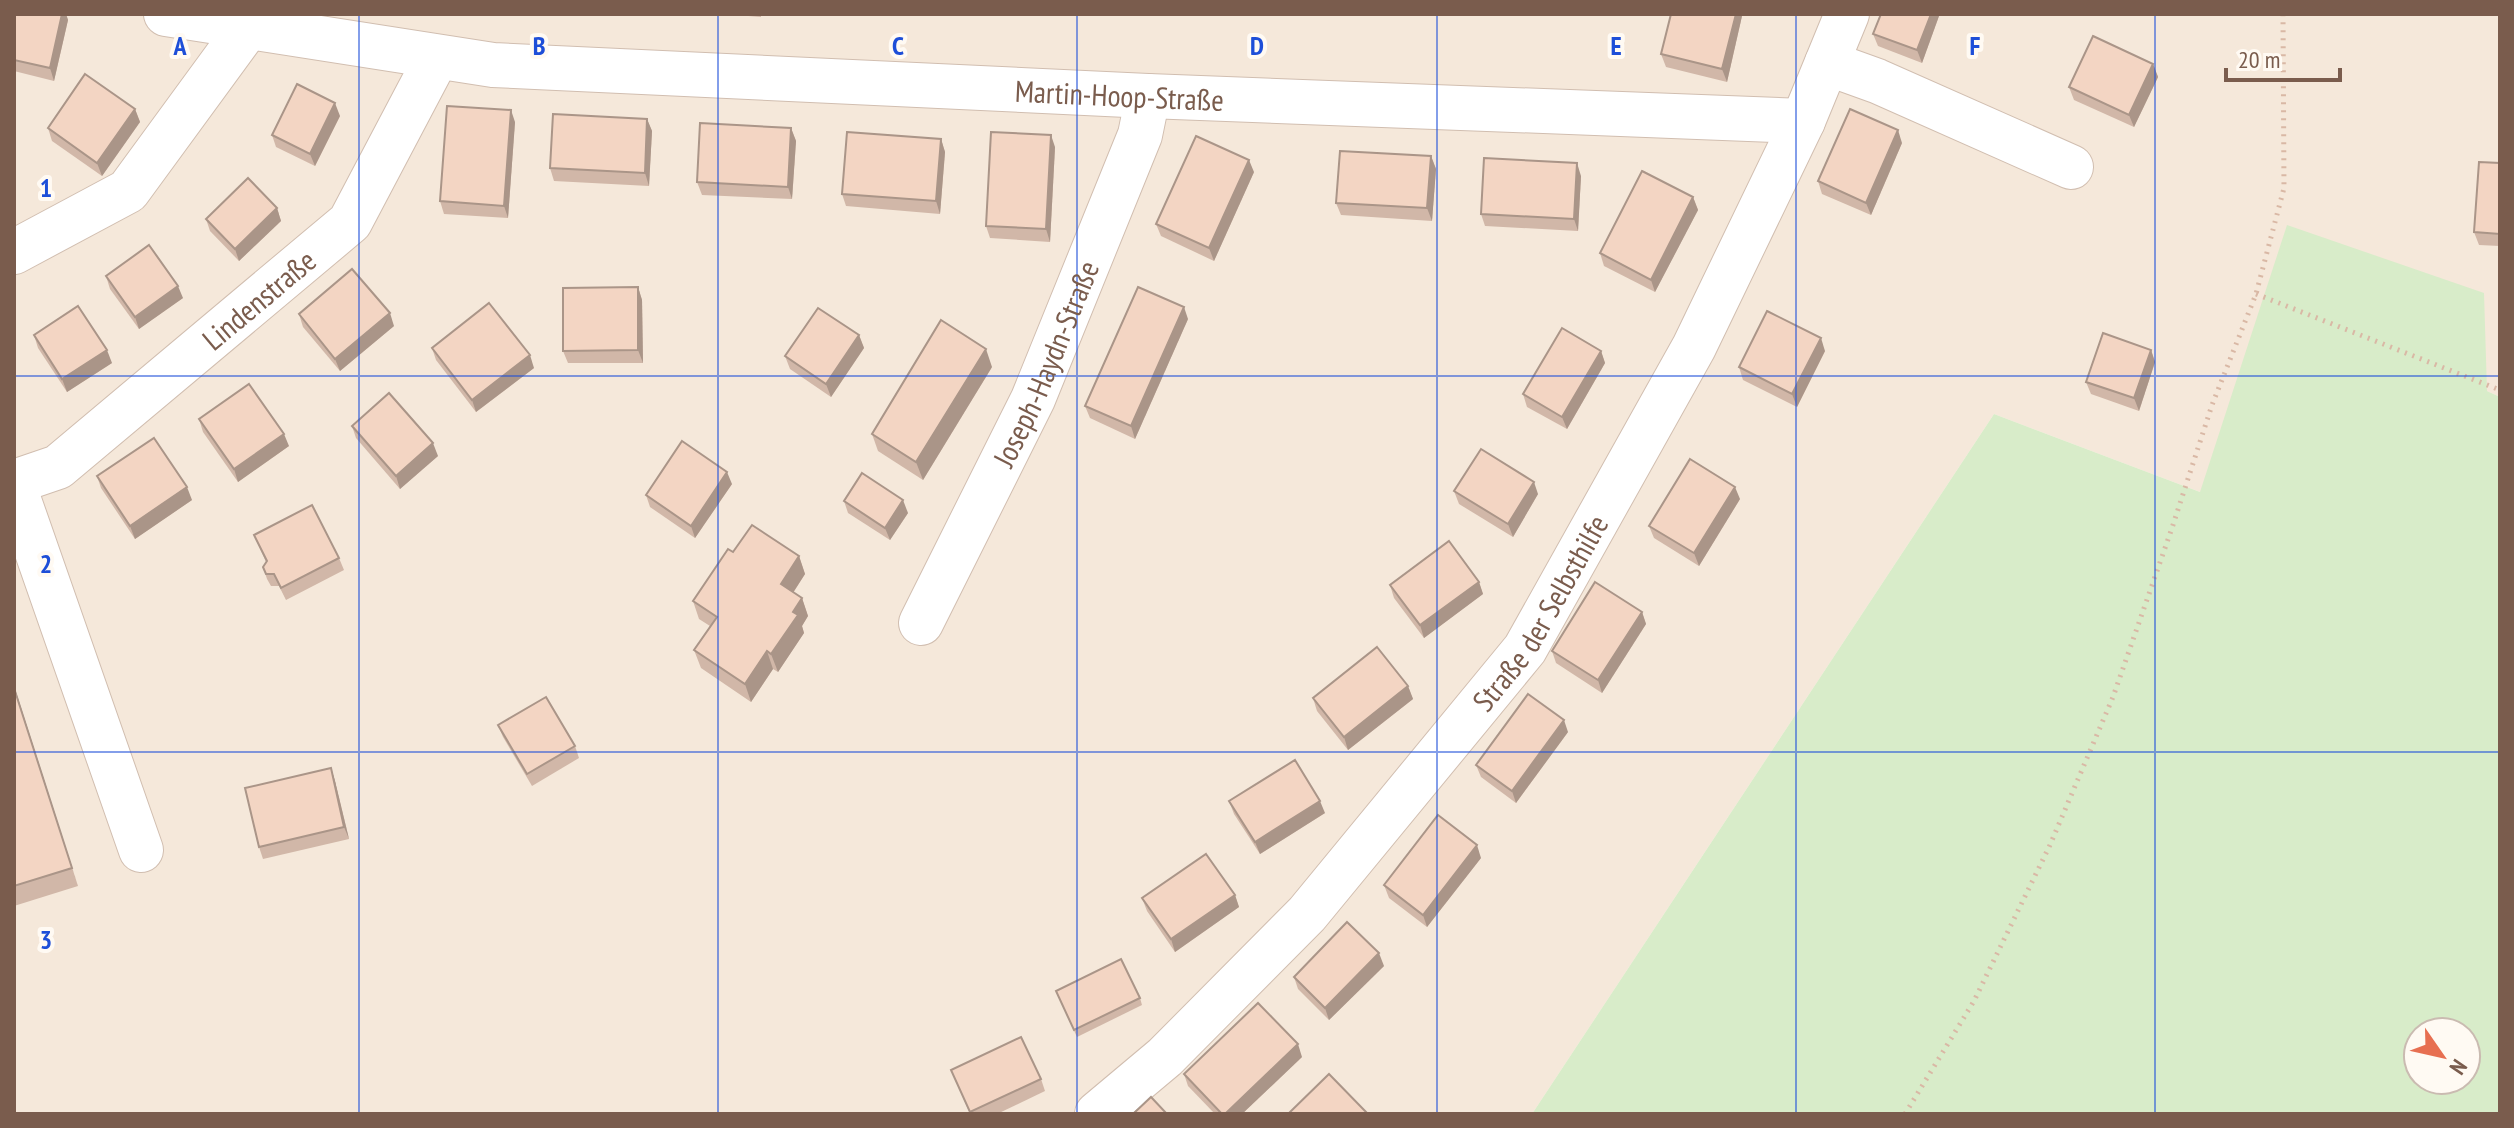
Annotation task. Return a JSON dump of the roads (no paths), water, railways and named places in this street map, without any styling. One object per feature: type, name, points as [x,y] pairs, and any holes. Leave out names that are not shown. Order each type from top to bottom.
[{"type":"street","name":"Martin-Hoop-Straße","points":[[166,14],[493,65],[1148,96],[1803,121]]},
{"type":"street","name":"Straße der Selbsthilfe","points":[[1097,1114],[1165,1057],[1307,914],[1525,649],[1694,347],[1803,121],[1847,14]]},
{"type":"street","points":[[14,252],[128,191],[248,27]]},
{"type":"street","name":"Lindenstraße","points":[[14,484],[58,467],[350,222],[437,57]]},
{"type":"street","points":[[1827,63],[1877,81],[2071,167]]},
{"type":"street","name":"Joseph-Haydn-Straße","points":[[921,623],[1033,399],[1140,135],[1148,96]]},
{"type":"street","points":[[14,484],[141,850]]}]
